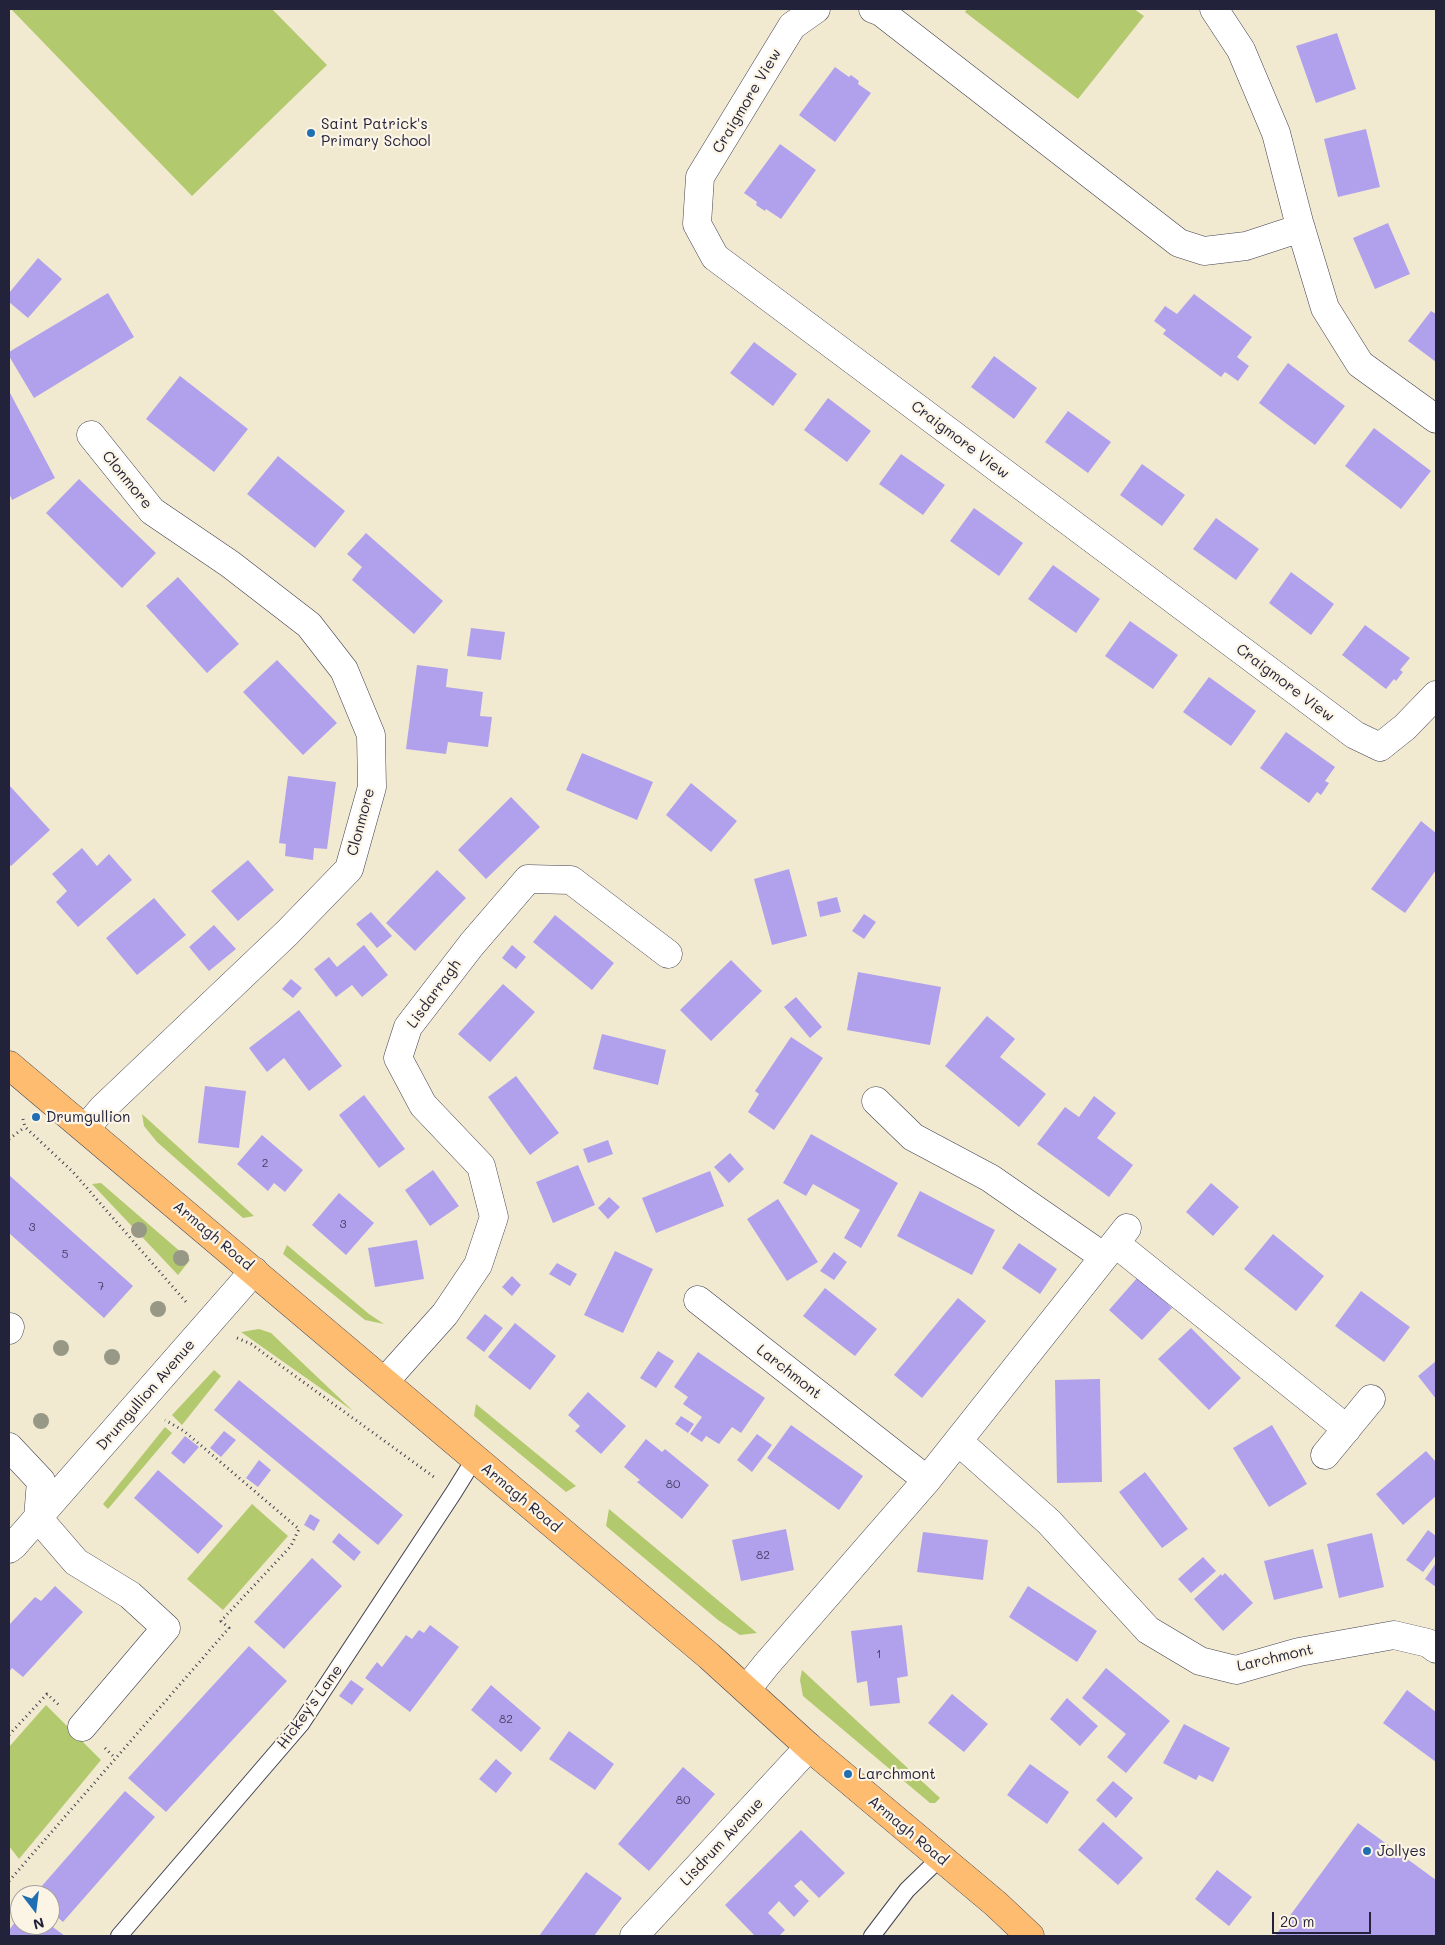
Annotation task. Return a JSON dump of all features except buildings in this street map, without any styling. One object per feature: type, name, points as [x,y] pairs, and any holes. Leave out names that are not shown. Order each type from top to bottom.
[{"type":"main road","name":"Armagh Road","points":[[9,1064],[747,1689],[809,1747],[996,1904],[1030,1936]]},
{"type":"street","name":"Craigmore View","points":[[816,9],[792,26],[700,177],[697,224],[714,257],[1355,735],[1380,747],[1405,727],[1436,695]]},
{"type":"street","points":[[873,9],[881,12],[1179,243],[1204,252],[1246,246],[1301,228]]},
{"type":"street","points":[[1214,9],[1241,50],[1276,133],[1301,228],[1325,308],[1360,364],[1436,418]]},
{"type":"street","name":"Clonmore","points":[[86,1128],[102,1109],[287,933],[349,869],[372,787],[370,735],[344,670],[309,625],[230,564],[152,511],[91,435]]},
{"type":"street","name":"Lisdarragh","points":[[385,1381],[445,1314],[478,1265],[494,1217],[480,1166],[423,1105],[398,1058],[408,1027],[472,944],[528,879],[571,880],[668,954]]},
{"type":"street","points":[[876,1101],[913,1137],[1115,1243],[1347,1429]]},
{"type":"street","points":[[747,1689],[927,1480],[1115,1243]]},
{"type":"street","name":"Drumgullion Avenue","points":[[9,1549],[254,1271]]},
{"type":"street","name":"Larchmont","points":[[698,1300],[927,1480]]},
{"type":"street","points":[[1325,1455],[1371,1399]]},
{"type":"street","name":"Larchmont","points":[[958,1441],[1049,1522],[1148,1630],[1200,1661],[1236,1670],[1299,1652],[1394,1635],[1428,1643],[1436,1649]]},
{"type":"street","points":[[9,1447],[41,1481],[38,1518],[76,1562],[130,1595],[166,1628],[82,1727]]},
{"type":"street","name":"Lisdrum Avenue","points":[[634,1936],[809,1747]]},
{"type":"lane","name":"Hickey's Lane","points":[[119,1936],[301,1724],[475,1458]]},
{"type":"lane","points":[[872,1936],[907,1890],[940,1858]]},
{"type":"path","points":[[21,1110],[25,1127],[73,1172],[188,1305],[207,1324],[251,1344],[372,1430],[454,1492]]},
{"type":"path","points":[[9,1139],[25,1127]]},
{"type":"green space","points":[[11,9],[272,9],[327,65],[192,196]]},
{"type":"green space","points":[[967,9],[1134,9],[1144,16],[1078,99],[965,12]]},
{"type":"green space","points":[[142,1114],[254,1216],[243,1218],[157,1142],[144,1126]]},
{"type":"green space","points":[[101,1183],[190,1260],[178,1275],[92,1184]]},
{"type":"green space","points":[[287,1245],[369,1314],[384,1324],[365,1320],[283,1254]]},
{"type":"green space","points":[[259,1329],[271,1333],[353,1411],[241,1332]]},
{"type":"green space","points":[[214,1370],[221,1376],[182,1425],[172,1415]]},
{"type":"green space","points":[[476,1404],[576,1486],[566,1492],[474,1416]]},
{"type":"green space","points":[[165,1427],[172,1433],[108,1509],[103,1504]]},
{"type":"green space","points":[[252,1504],[288,1536],[223,1610],[187,1579]]},
{"type":"green space","points":[[609,1509],[757,1633],[740,1635],[718,1620],[606,1526]]},
{"type":"green space","points":[[802,1670],[940,1798],[935,1803],[930,1803],[803,1696],[800,1680]]},
{"type":"green space","points":[[46,1705],[101,1760],[19,1859],[9,1846],[9,1747]]},
{"type":"place","name":"Saint Patrick's Primary School","points":[[311,133]]},
{"type":"place","name":"Drumgullion","points":[[36,1117]]},
{"type":"place","name":"Larchmont","points":[[848,1774]]},
{"type":"place","name":"Jollyes","points":[[1367,1851]]}]
